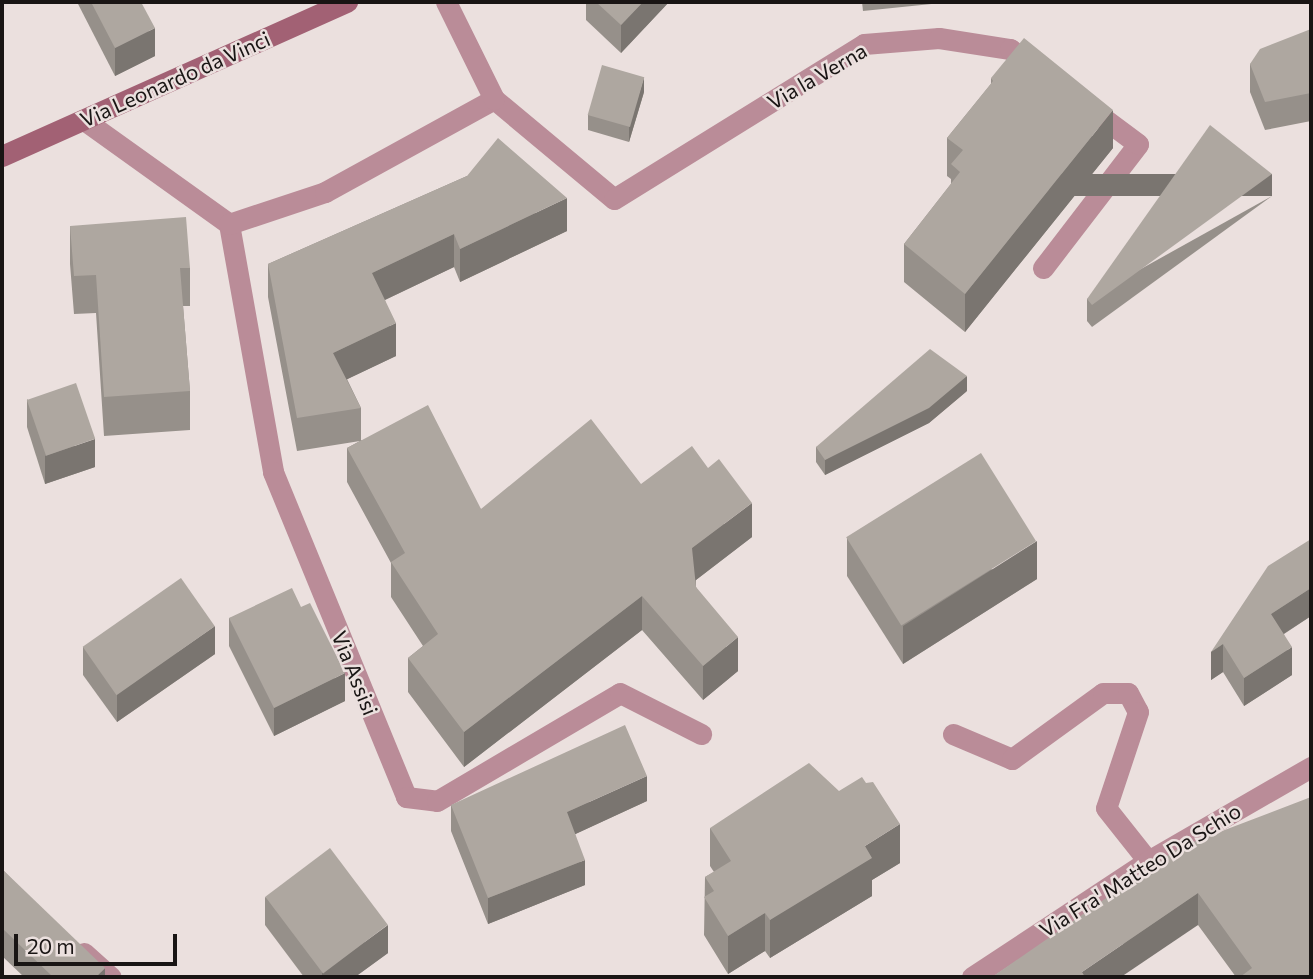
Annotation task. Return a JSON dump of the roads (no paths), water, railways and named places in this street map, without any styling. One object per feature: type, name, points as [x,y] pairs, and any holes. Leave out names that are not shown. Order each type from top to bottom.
[{"type":"street","name":"Via Leonardo da Vinci","points":[[2,156],[347,2]]},
{"type":"street","points":[[84,120],[229,224],[325,192],[494,100],[446,2]]},
{"type":"street","name":"Via la Verna","points":[[494,100],[614,199],[864,44],[939,38],[1010,49],[1053,81]]},
{"type":"street","points":[[1043,268],[1138,144],[1074,97]]},
{"type":"street","name":"Via Assisi","points":[[229,224],[273,472],[405,797],[437,801],[620,693],[701,734]]},
{"type":"street","points":[[953,734],[1012,759],[1102,693],[1128,694],[1138,712],[1106,808],[1148,861]]},
{"type":"street","name":"Via Fra' Matteo Da Schio","points":[[972,977],[1148,861],[1311,767]]},
{"type":"street","points":[[71,941],[111,977]]}]
